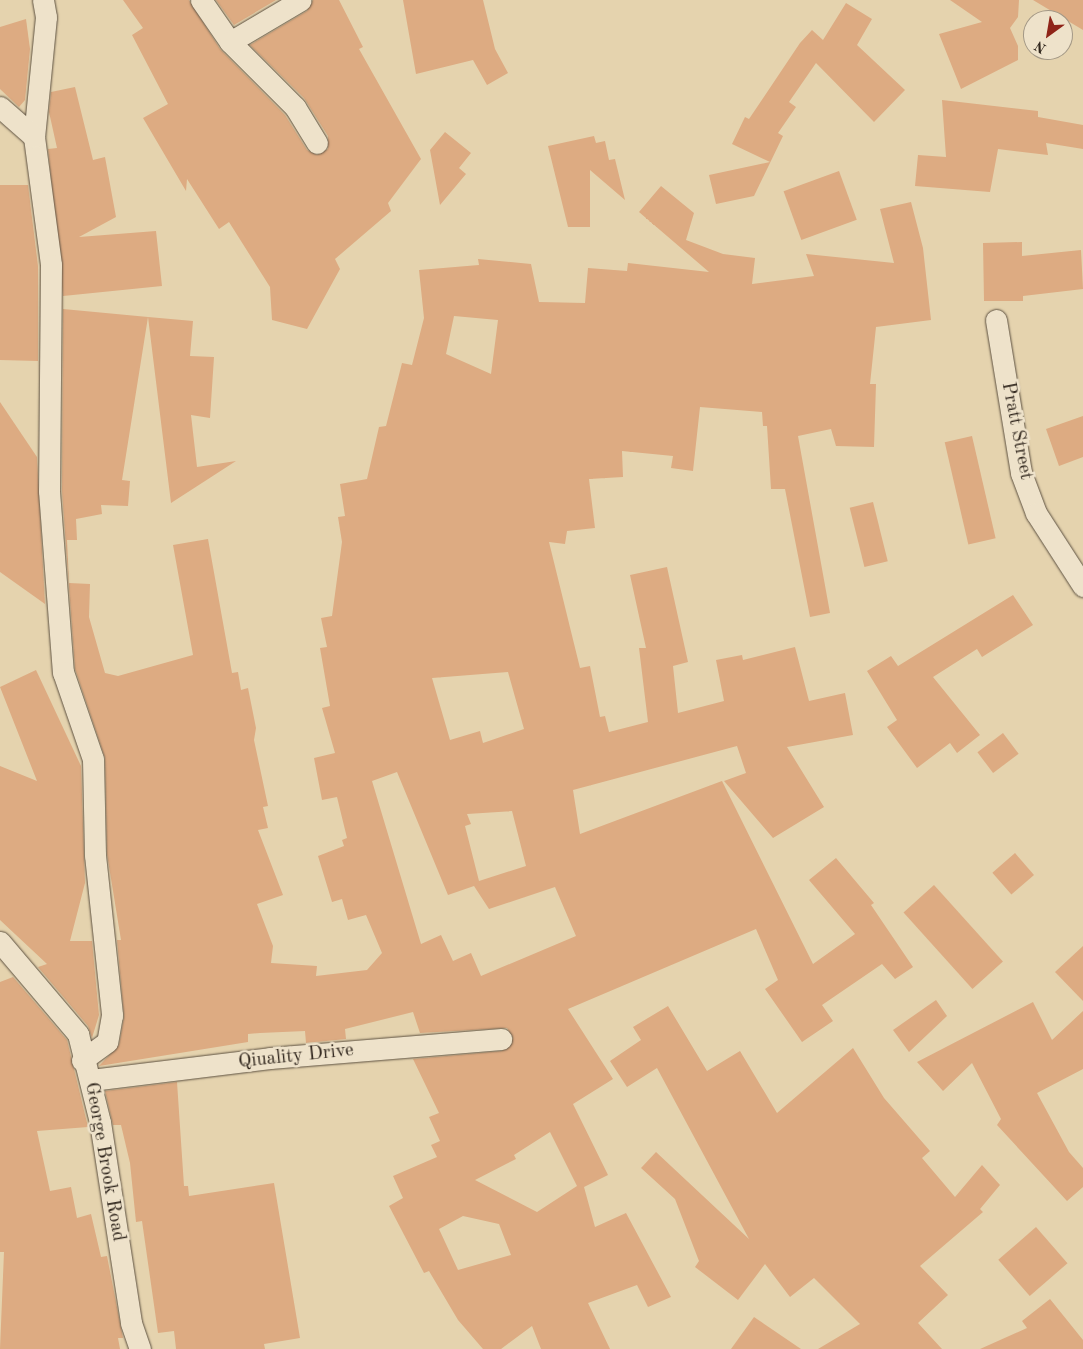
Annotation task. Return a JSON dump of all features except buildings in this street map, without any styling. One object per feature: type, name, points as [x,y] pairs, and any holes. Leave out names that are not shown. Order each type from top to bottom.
[{"type":"street","points":[[43,0],[46,17],[34,137],[51,265],[46,431],[63,672],[93,759],[95,855],[111,998],[107,1042],[82,1060]]},
{"type":"street","points":[[201,0],[230,42],[295,107],[317,143]]},
{"type":"street","points":[[230,42],[301,0]]},
{"type":"street","points":[[0,107],[34,137]]},
{"type":"street","name":"Pratt Street","points":[[996,320],[1021,474],[1036,513],[1083,586]]},
{"type":"street","name":"George Brook Road","points":[[0,942],[78,1034],[82,1060],[91,1080],[131,1322],[140,1349]]},
{"type":"street","name":"Qiuality Drive","points":[[91,1080],[270,1058],[501,1039]]}]
